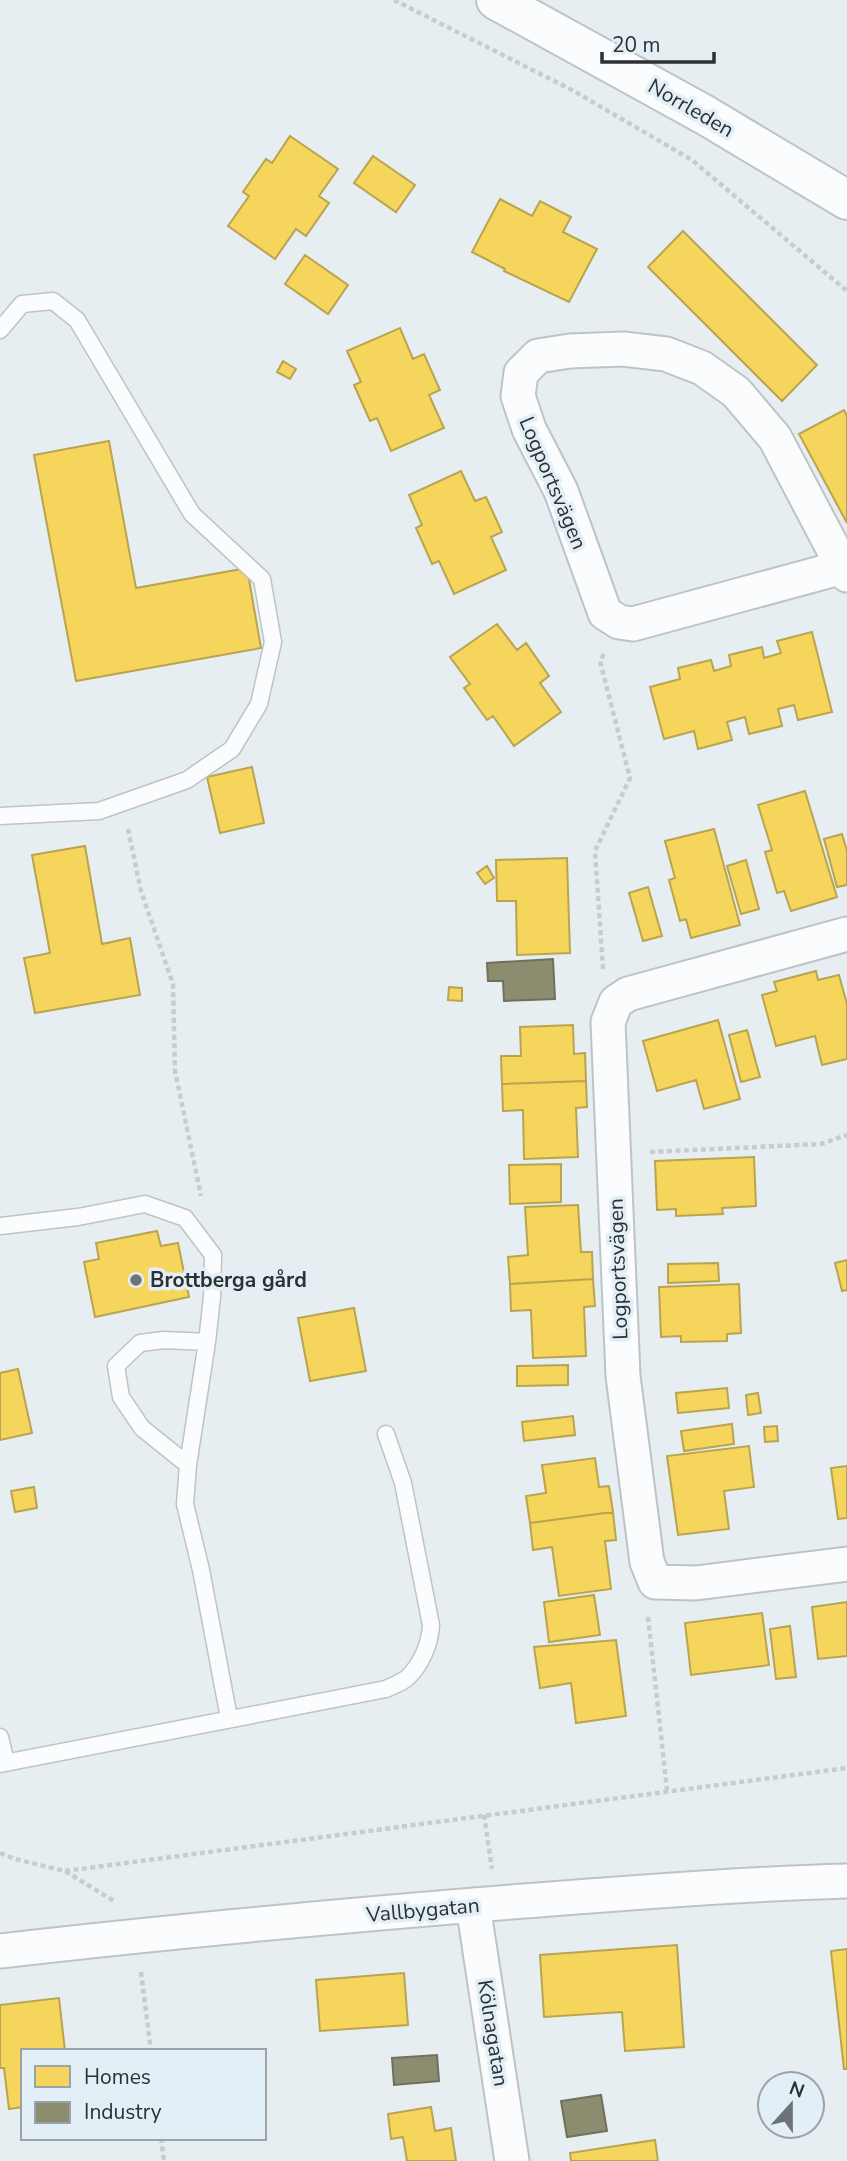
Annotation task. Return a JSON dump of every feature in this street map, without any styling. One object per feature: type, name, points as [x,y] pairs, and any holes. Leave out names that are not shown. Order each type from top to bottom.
[{"type":"main road","name":"Norrleden","points":[[496,0],[693,108],[847,200]]},
{"type":"street","name":"Logportsvägen","points":[[623,349],[666,354],[702,368],[736,392],[775,438],[845,571],[633,624],[619,622],[605,613],[561,491],[529,429],[518,396],[521,373],[538,356],[569,351],[623,349]]},
{"type":"street","points":[[616,1002],[628,994],[847,934]]},
{"type":"street","name":"Logportsvägen","points":[[616,1002],[608,1022],[623,1376],[647,1562],[654,1582]]},
{"type":"street","points":[[654,1582],[696,1583],[847,1564]]},
{"type":"street","name":"Vallbygatan","points":[[0,1951],[486,1904],[755,1883],[847,1881]]},
{"type":"street","name":"Kölnagatan","points":[[486,1904],[512,2161]]},
{"type":"lane","points":[[0,330],[22,304],[53,301],[77,320],[192,514],[262,579],[273,642],[259,704],[232,750],[187,780],[99,811],[0,816]]},
{"type":"lane","points":[[0,1227],[145,1205],[185,1219],[213,1255],[212,1297],[188,1465],[186,1504],[229,1718]]},
{"type":"lane","points":[[188,1465],[142,1428],[121,1397],[116,1366],[140,1343],[164,1340],[207,1342]]},
{"type":"lane","points":[[0,1737],[3,1763],[386,1689],[406,1678],[424,1654],[431,1637],[431,1625],[403,1483],[386,1434]]},
{"type":"path","points":[[394,0],[572,90],[692,160],[847,291]]},
{"type":"path","points":[[616,1002],[602,965],[595,851],[630,778],[600,661],[619,622]]},
{"type":"path","points":[[122,803],[141,891],[173,984],[175,1071],[213,1255]]},
{"type":"path","points":[[614,1154],[821,1144],[847,1135]]},
{"type":"path","points":[[654,1582],[647,1608],[667,1790]]},
{"type":"path","points":[[0,1853],[65,1871],[847,1768]]},
{"type":"path","points":[[484,1815],[486,1904]]},
{"type":"path","points":[[161,2140],[164,2161]]},
{"type":"building: Homes","points":[[290,136],[338,169],[319,196],[329,203],[306,236],[296,229],[275,259],[228,226],[249,196],[243,192],[266,159],[272,163]]},
{"type":"building: Homes","points":[[373,156],[415,185],[396,212],[354,183]]},
{"type":"building: Homes","points":[[500,199],[532,216],[540,201],[571,217],[563,232],[597,249],[569,302],[504,271],[505,269],[472,252]]},
{"type":"building: Homes","points":[[683,231],[817,365],[782,401],[648,267]]},
{"type":"building: Homes","points":[[305,255],[348,285],[328,314],[285,284]]},
{"type":"building: Homes","points":[[400,328],[413,359],[424,354],[440,390],[429,395],[444,428],[391,451],[377,418],[370,421],[354,385],[361,382],[347,351]]},
{"type":"building: Homes","points":[[283,361],[296,369],[290,379],[277,372]]},
{"type":"building: Homes","points":[[844,410],[847,416],[847,523],[799,434]]},
{"type":"building: Homes","points":[[109,441],[136,588],[247,568],[261,648],[76,681],[34,455]]},
{"type":"building: Homes","points":[[461,471],[475,501],[486,497],[502,532],[491,537],[506,570],[454,594],[439,561],[432,564],[416,528],[422,525],[409,495]]},
{"type":"building: Homes","points":[[497,624],[517,650],[526,643],[549,676],[540,683],[561,712],[514,746],[493,716],[487,720],[464,688],[470,684],[450,657]]},
{"type":"building: Homes","points":[[812,632],[832,712],[798,720],[794,705],[778,709],[782,726],[749,734],[745,717],[727,722],[732,740],[698,749],[694,731],[664,739],[650,687],[680,679],[678,668],[711,660],[714,671],[731,666],[729,655],[762,647],[764,658],[781,653],[777,641]]},
{"type":"building: Homes","points":[[252,767],[264,823],[220,833],[207,777]]},
{"type":"building: Homes","points":[[805,791],[837,897],[791,911],[784,891],[777,893],[765,852],[772,850],[758,805]]},
{"type":"building: Homes","points":[[714,829],[740,925],[691,938],[686,919],[680,921],[669,880],[675,878],[665,841]]},
{"type":"building: Homes","points":[[842,834],[847,851],[847,885],[837,887],[824,839]]},
{"type":"building: Homes","points":[[85,846],[102,944],[130,938],[140,995],[35,1013],[24,958],[50,953],[32,855]]},
{"type":"building: Homes","points":[[567,858],[570,953],[517,955],[516,901],[497,901],[496,860]]},
{"type":"building: Homes","points":[[746,860],[759,909],[741,914],[727,866]]},
{"type":"building: Homes","points":[[487,866],[494,878],[485,884],[477,873]]},
{"type":"building: Homes","points":[[648,887],[662,936],[643,941],[629,893]]},
{"type":"building: Homes","points":[[816,971],[818,980],[839,975],[847,1004],[847,1059],[822,1065],[815,1036],[776,1046],[762,995],[777,991],[774,982]]},
{"type":"building: Homes","points":[[449,987],[462,988],[462,1001],[448,1000]]},
{"type":"building: Homes","points":[[718,1020],[740,1099],[704,1109],[696,1080],[657,1091],[643,1041]]},
{"type":"building: Homes","points":[[573,1025],[574,1054],[585,1053],[586,1081],[502,1084],[501,1056],[521,1056],[520,1027]]},
{"type":"building: Homes","points":[[747,1030],[760,1077],[741,1082],[729,1035]]},
{"type":"building: Homes","points":[[586,1081],[587,1107],[576,1108],[578,1157],[524,1159],[523,1110],[503,1111],[502,1084]]},
{"type":"building: Homes","points":[[754,1157],[756,1206],[722,1208],[723,1214],[676,1216],[676,1209],[657,1210],[655,1161]]},
{"type":"building: Homes","points":[[561,1164],[561,1202],[510,1204],[509,1165]]},
{"type":"building: Homes","points":[[578,1205],[581,1252],[592,1252],[593,1279],[510,1284],[508,1257],[528,1255],[525,1207]]},
{"type":"building: Homes","name":"Brottberga gård","points":[[157,1231],[161,1246],[178,1243],[189,1297],[95,1317],[84,1262],[99,1259],[96,1243]]},
{"type":"building: Homes","points":[[847,1260],[847,1290],[842,1291],[835,1263]]},
{"type":"building: Homes","points":[[718,1263],[719,1281],[668,1283],[668,1264]]},
{"type":"building: Homes","points":[[593,1279],[595,1306],[584,1307],[586,1356],[533,1358],[531,1310],[511,1311],[510,1284]]},
{"type":"building: Homes","points":[[739,1284],[741,1333],[727,1334],[727,1341],[681,1342],[681,1336],[661,1337],[659,1287]]},
{"type":"building: Homes","points":[[354,1308],[366,1371],[310,1381],[298,1318]]},
{"type":"building: Homes","points":[[568,1365],[568,1385],[517,1386],[517,1366]]},
{"type":"building: Homes","points":[[18,1369],[32,1433],[0,1440],[0,1373]]},
{"type":"building: Homes","points":[[727,1388],[729,1408],[678,1413],[676,1393]]},
{"type":"building: Homes","points":[[758,1393],[761,1413],[748,1415],[746,1395]]},
{"type":"building: Homes","points":[[573,1416],[575,1435],[524,1441],[522,1422]]},
{"type":"building: Homes","points":[[732,1424],[734,1444],[684,1451],[681,1431]]},
{"type":"building: Homes","points":[[777,1426],[778,1441],[765,1442],[764,1427]]},
{"type":"building: Homes","points":[[749,1446],[754,1487],[724,1491],[729,1529],[678,1535],[667,1456]]},
{"type":"building: Homes","points":[[595,1458],[599,1487],[609,1486],[613,1512],[530,1523],[526,1496],[546,1493],[542,1465]]},
{"type":"building: Homes","points":[[847,1466],[847,1518],[838,1519],[831,1468]]},
{"type":"building: Homes","points":[[34,1487],[37,1508],[15,1512],[11,1491]]},
{"type":"building: Homes","points":[[613,1512],[616,1540],[605,1541],[611,1589],[559,1596],[552,1547],[533,1550],[530,1523]]},
{"type":"building: Homes","points":[[594,1595],[600,1635],[549,1642],[544,1602]]},
{"type":"building: Homes","points":[[847,1602],[847,1656],[818,1659],[812,1607]]},
{"type":"building: Homes","points":[[762,1613],[769,1665],[691,1675],[685,1623]]},
{"type":"building: Homes","points":[[790,1626],[796,1677],[776,1679],[770,1629]]},
{"type":"building: Homes","points":[[616,1640],[626,1716],[576,1723],[571,1683],[540,1688],[534,1647]]},
{"type":"building: Homes","points":[[677,1945],[684,2047],[625,2051],[622,2012],[544,2017],[540,1955]]},
{"type":"building: Homes","points":[[847,1949],[847,2069],[844,2069],[831,1951]]},
{"type":"building: Homes","points":[[404,1973],[408,2025],[320,2031],[316,1980]]},
{"type":"building: Homes","points":[[59,1998],[65,2049],[21,2049],[21,2107],[9,2109],[4,2068],[0,2068],[0,2005]]},
{"type":"building: Homes","points":[[431,2107],[435,2131],[451,2128],[456,2161],[407,2161],[403,2137],[391,2139],[388,2114]]},
{"type":"building: Homes","points":[[655,2140],[658,2161],[571,2161],[570,2153]]},
{"type":"building: Industry","points":[[553,959],[555,999],[504,1001],[503,981],[488,981],[487,963]]},
{"type":"building: Industry","points":[[437,2055],[439,2081],[394,2085],[392,2058]]},
{"type":"building: Industry","points":[[601,2095],[607,2131],[567,2137],[561,2101]]},
{"type":"place","name":"Brottberga gård","points":[[136,1280]]}]
